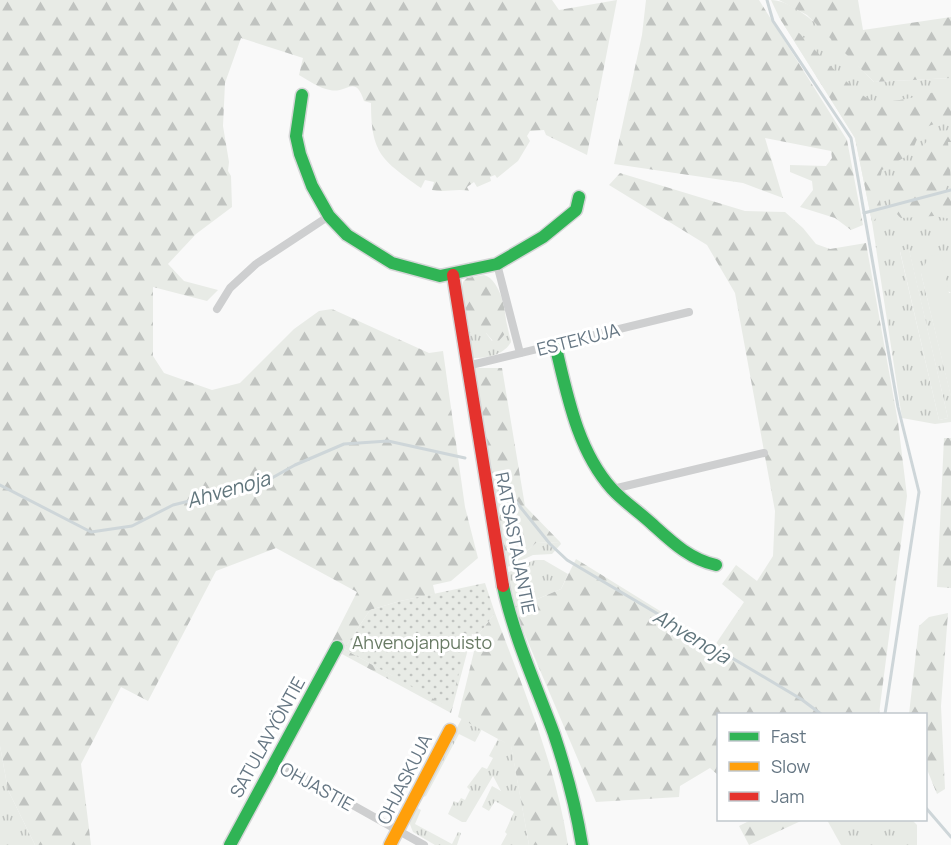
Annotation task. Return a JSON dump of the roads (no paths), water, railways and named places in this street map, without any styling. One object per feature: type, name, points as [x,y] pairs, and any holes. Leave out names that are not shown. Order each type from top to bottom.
[{"type":"street","points":[[302,95],[296,126],[300,154],[312,186],[329,216],[347,235],[392,263],[440,276],[497,264],[543,237],[576,210],[579,197]]},
{"type":"street","points":[[218,309],[230,288],[256,264],[329,216]]},
{"type":"street","points":[[497,264],[520,353]]},
{"type":"street","name":"RATSASTAJANTIE","points":[[453,275],[500,573],[512,619],[556,743],[579,817],[582,845]]},
{"type":"street","name":"ESTEKUJA","points":[[467,366],[689,312]]},
{"type":"street","points":[[555,344],[580,437],[612,489],[671,542],[702,563],[716,565]]},
{"type":"street","points":[[612,489],[764,453]]},
{"type":"street","name":"SATULAVYÖNTIE","points":[[230,845],[337,647]]},
{"type":"street","name":"OHJASKUJA","points":[[390,845],[450,730]]},
{"type":"street","name":"OHJASTIE","points":[[274,761],[424,845]]},
{"type":"waterway","points":[[767,0],[773,21],[851,138],[898,407],[919,492],[885,713]]},
{"type":"waterway","points":[[864,213],[951,190]]},
{"type":"waterway","name":"Ahvenoja","points":[[0,485],[91,532],[132,526],[173,505],[263,483],[295,465],[344,444],[388,441],[465,458]]},
{"type":"waterway","name":"Ahvenoja","points":[[493,473],[550,544],[567,560],[801,699],[820,713]]},
{"type":"waterway","name":"Ahvenoja","points":[[927,809],[951,837]]},
{"type":"park label","name":"Ahvenojanpuisto","points":[[422,642]]}]
